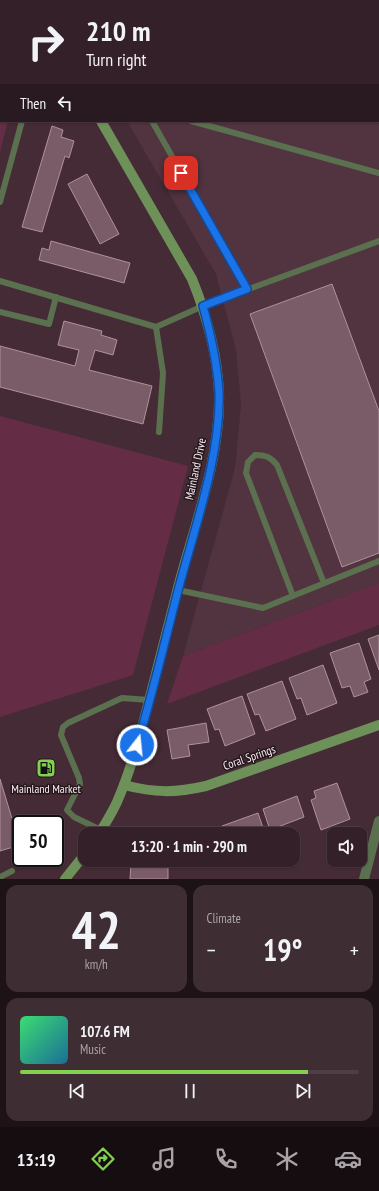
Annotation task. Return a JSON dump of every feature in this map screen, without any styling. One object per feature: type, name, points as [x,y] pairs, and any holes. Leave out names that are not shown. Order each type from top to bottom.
[{"type":"main road","name":"Mainland Drive","points":[[102,122],[181,258],[203,306],[211,335],[219,393],[218,423],[209,472],[149,700],[124,785],[116,804],[103,827]]},
{"type":"main road","name":"Coral Springs","points":[[124,785],[159,792],[180,792],[206,786],[379,725]]},
{"type":"main road","points":[[65,879],[78,863]]},
{"type":"street","points":[[364,879],[379,821]]},
{"type":"lane","points":[[0,202],[22,122]]},
{"type":"lane","points":[[153,122],[247,289]]},
{"type":"lane","points":[[195,122],[379,173]]},
{"type":"lane","points":[[0,281],[156,327],[203,306],[247,289],[379,241]]},
{"type":"lane","points":[[0,312],[49,324],[56,297]]},
{"type":"lane","points":[[156,327],[163,373],[159,432]]},
{"type":"lane","points":[[293,596],[246,473],[248,462],[255,455],[268,456],[277,465],[324,583]]},
{"type":"lane","points":[[178,590],[263,608],[379,561]]},
{"type":"lane","points":[[91,827],[74,817],[67,810],[77,790],[79,778],[61,735],[61,731],[68,723],[122,698],[149,700]]},
{"type":"lane","points":[[0,877],[12,870]]},
{"type":"shaded area","points":[[0,122],[8,122],[0,152]]},
{"type":"shaded area","points":[[128,122],[379,122],[379,583],[183,656],[235,468],[241,404],[236,350],[216,274]]},
{"type":"shaded area","points":[[0,416],[188,466],[133,675],[0,717]]},
{"type":"shaded area","points":[[379,583],[379,625],[167,704],[183,656]]},
{"type":"building","points":[[52,126],[63,130],[61,137],[74,141],[69,158],[65,156],[42,232],[22,227]]},
{"type":"building","points":[[87,174],[119,234],[100,244],[68,184]]},
{"type":"building","points":[[51,241],[130,263],[124,283],[39,260],[42,248],[49,250]]},
{"type":"building","points":[[332,284],[379,411],[379,553],[342,567],[250,314]]},
{"type":"building","points":[[64,321],[102,331],[101,335],[117,340],[113,355],[95,350],[89,370],[152,386],[143,424],[0,387],[0,346],[75,366],[79,350],[58,345]]},
{"type":"building","points":[[379,635],[379,670],[368,639]]},
{"type":"building","points":[[359,643],[371,679],[364,682],[368,692],[354,697],[350,686],[342,688],[330,653]]},
{"type":"building","points":[[323,665],[337,703],[307,715],[301,698],[297,699],[289,678]]},
{"type":"building","points":[[282,681],[296,719],[266,731],[259,714],[255,715],[247,694]]},
{"type":"building","points":[[242,696],[255,734],[225,746],[219,729],[215,730],[207,709]]},
{"type":"building","points":[[206,723],[209,742],[188,745],[190,756],[172,759],[167,730]]},
{"type":"building","points":[[0,779],[12,819],[12,847],[0,851]]},
{"type":"building","points":[[337,783],[350,819],[321,830],[311,800],[316,798],[314,791]]},
{"type":"building","points":[[297,796],[304,817],[278,827],[269,827],[263,809]]},
{"type":"building","points":[[258,813],[263,827],[222,827]]},
{"type":"building","points":[[131,867],[168,867],[168,879],[130,879]]},
{"type":"place","name":"Mainland Market","points":[[46,768]]},
{"type":"route","points":[[137,745],[209,472],[218,423],[219,393],[216,364],[211,335],[203,306],[247,289],[181,173]]}]
